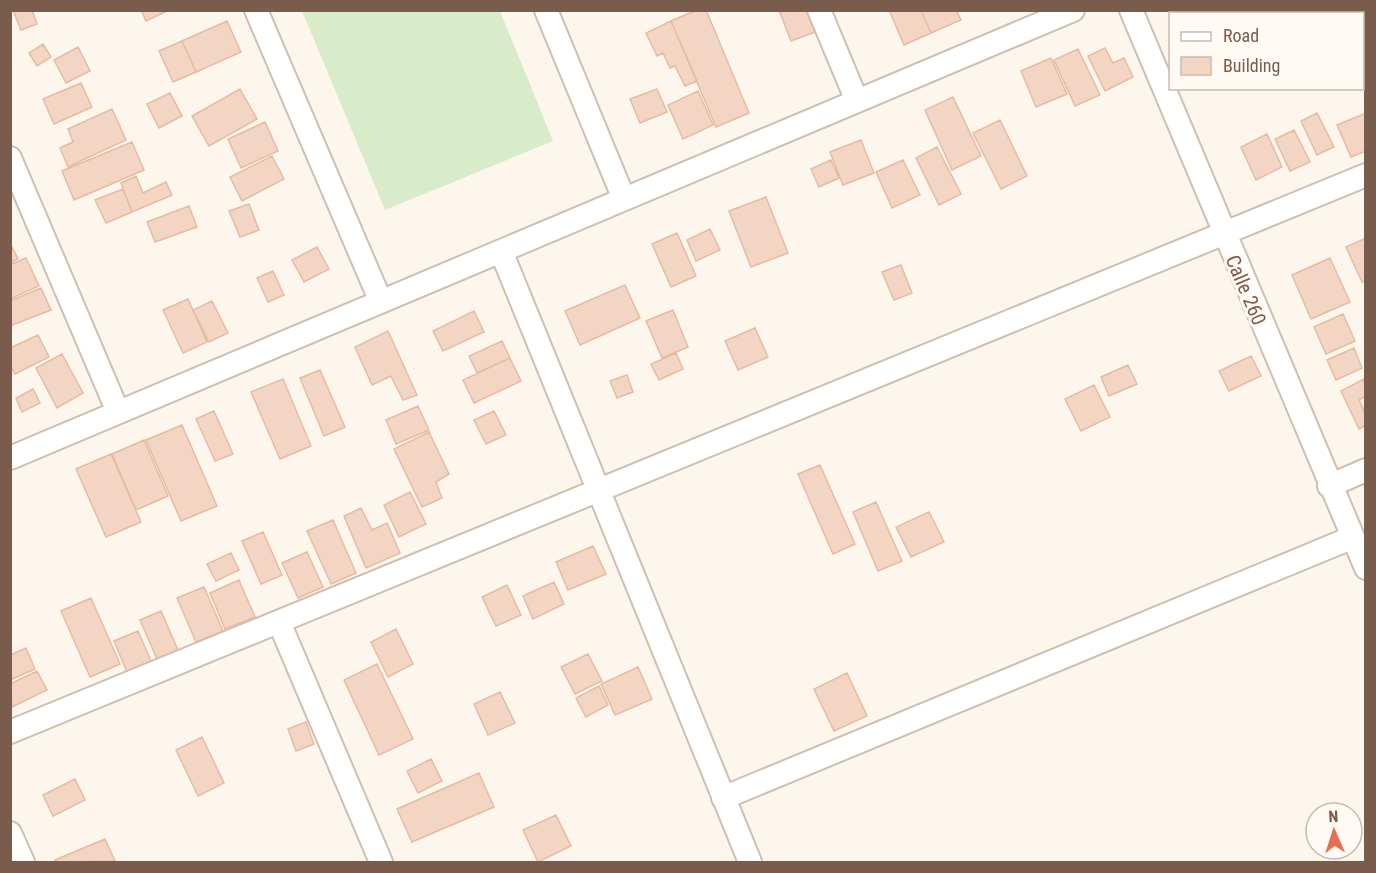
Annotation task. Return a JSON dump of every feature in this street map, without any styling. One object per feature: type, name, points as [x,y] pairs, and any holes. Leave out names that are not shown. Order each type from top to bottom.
[{"type":"street","points":[[256,10],[381,302]]},
{"type":"street","points":[[546,10],[624,199]]},
{"type":"street","points":[[819,10],[857,101]]},
{"type":"street","points":[[10,458],[1073,10]]},
{"type":"street","name":"Calle 260","points":[[1131,10],[1222,234],[1365,568]]},
{"type":"street","points":[[10,158],[118,412]]},
{"type":"street","points":[[10,732],[1365,175]]},
{"type":"street","points":[[501,251],[750,862]]},
{"type":"street","points":[[1329,486],[1365,470]]},
{"type":"street","points":[[723,798],[1351,538]]},
{"type":"street","points":[[279,622],[381,862]]},
{"type":"street","points":[[10,833],[23,862]]},
{"type":"green space","points":[[302,11],[500,11],[553,141],[385,210]]},
{"type":"building","points":[[13,10],[32,10],[37,24],[21,30]]},
{"type":"building","points":[[141,10],[169,10],[146,21]]},
{"type":"building","points":[[697,10],[706,10],[749,113],[716,127],[671,21]]},
{"type":"building","points":[[779,10],[816,10],[823,29],[791,41]]},
{"type":"building","points":[[889,10],[921,10],[931,33],[904,45]]},
{"type":"building","points":[[921,10],[956,10],[961,20],[931,33]]},
{"type":"building","points":[[1227,10],[1255,10],[1256,12],[1228,12]]},
{"type":"building","points":[[1262,10],[1291,10],[1288,12],[1263,12]]},
{"type":"building","points":[[227,21],[241,52],[196,72],[182,41]]},
{"type":"building","points":[[671,21],[697,81],[685,86],[675,66],[670,68],[663,53],[657,56],[646,33]]},
{"type":"building","points":[[182,41],[196,72],[173,82],[159,51]]},
{"type":"building","points":[[43,44],[51,57],[37,66],[29,53]]},
{"type":"building","points":[[78,47],[90,71],[66,83],[54,60]]},
{"type":"building","points":[[1105,48],[1113,63],[1124,58],[1133,77],[1105,91],[1088,56]]},
{"type":"building","points":[[1078,49],[1100,95],[1075,106],[1054,60]]},
{"type":"building","points":[[1051,58],[1067,94],[1036,107],[1021,71]]},
{"type":"building","points":[[81,83],[92,107],[54,124],[43,99]]},
{"type":"building","points":[[240,89],[257,119],[209,146],[192,116]]},
{"type":"building","points":[[657,89],[667,112],[640,123],[630,99]]},
{"type":"building","points":[[698,91],[713,125],[683,139],[668,105]]},
{"type":"building","points":[[170,93],[182,116],[159,128],[147,104]]},
{"type":"building","points":[[953,97],[981,156],[952,170],[925,110]]},
{"type":"building","points":[[112,109],[126,140],[68,167],[60,148],[73,142],[68,129]]},
{"type":"building","points":[[1317,113],[1334,147],[1317,155],[1301,121]]},
{"type":"building","points":[[1366,113],[1366,151],[1351,157],[1337,125]]},
{"type":"building","points":[[1000,120],[1027,176],[1001,189],[973,133]]},
{"type":"building","points":[[265,122],[278,151],[241,168],[228,139]]},
{"type":"building","points":[[1294,130],[1310,162],[1290,171],[1275,139]]},
{"type":"building","points":[[1267,134],[1282,167],[1256,180],[1241,147]]},
{"type":"building","points":[[861,140],[874,173],[843,185],[830,152]]},
{"type":"building","points":[[132,142],[144,170],[74,200],[62,171]]},
{"type":"building","points":[[937,147],[961,194],[939,205],[916,158]]},
{"type":"building","points":[[272,156],[284,179],[242,201],[230,177]]},
{"type":"building","points":[[831,160],[839,178],[819,187],[811,169]]},
{"type":"building","points":[[903,160],[920,195],[892,208],[876,172]]},
{"type":"building","points":[[136,176],[143,193],[166,182],[172,195],[132,212],[121,183]]},
{"type":"building","points":[[123,189],[132,212],[106,223],[95,200]]},
{"type":"building","points":[[766,197],[788,253],[751,267],[729,211]]},
{"type":"building","points":[[249,204],[259,230],[240,237],[229,211]]},
{"type":"building","points":[[189,206],[197,227],[155,242],[147,222]]},
{"type":"building","points":[[710,229],[720,250],[696,261],[687,240]]},
{"type":"building","points":[[677,233],[696,276],[671,287],[652,244]]},
{"type":"building","points":[[1366,238],[1366,281],[1362,282],[1346,247]]},
{"type":"building","points":[[10,243],[18,259],[10,263]]},
{"type":"building","points":[[317,247],[329,269],[304,282],[292,260]]},
{"type":"building","points":[[26,258],[39,286],[10,299],[10,265]]},
{"type":"building","points":[[1330,258],[1350,302],[1311,319],[1292,275]]},
{"type":"building","points":[[901,265],[912,293],[894,300],[882,272]]},
{"type":"building","points":[[273,271],[284,295],[268,302],[257,278]]},
{"type":"building","points":[[625,285],[640,318],[580,345],[565,311]]},
{"type":"building","points":[[41,288],[51,310],[10,326],[10,301]]},
{"type":"building","points":[[188,299],[207,342],[183,353],[163,310]]},
{"type":"building","points":[[212,301],[228,333],[209,342],[193,310]]},
{"type":"building","points":[[673,310],[688,347],[662,358],[646,321]]},
{"type":"building","points":[[474,311],[484,332],[443,351],[433,331]]},
{"type":"building","points":[[1343,314],[1355,341],[1326,354],[1314,327]]},
{"type":"building","points":[[755,328],[768,357],[738,370],[725,341]]},
{"type":"building","points":[[388,331],[417,395],[403,400],[391,376],[372,385],[355,347]]},
{"type":"building","points":[[38,335],[49,357],[15,374],[10,366],[10,348]]},
{"type":"building","points":[[502,341],[510,358],[477,373],[469,356]]},
{"type":"building","points":[[1354,348],[1362,368],[1336,380],[1327,360]]},
{"type":"building","points":[[676,353],[683,369],[659,380],[651,364]]},
{"type":"building","points":[[62,354],[83,393],[57,408],[36,368]]},
{"type":"building","points":[[1251,356],[1261,376],[1229,391],[1219,371]]},
{"type":"building","points":[[510,358],[521,381],[474,403],[463,380]]},
{"type":"building","points":[[1128,365],[1137,384],[1109,396],[1101,377]]},
{"type":"building","points":[[320,370],[345,427],[324,436],[300,378]]},
{"type":"building","points":[[627,375],[633,392],[617,398],[610,381]]},
{"type":"building","points":[[283,379],[311,446],[280,459],[251,392]]},
{"type":"building","points":[[1364,379],[1366,396],[1359,400],[1366,415],[1366,425],[1359,429],[1341,391]]},
{"type":"building","points":[[1094,385],[1110,417],[1081,431],[1065,399]]},
{"type":"building","points":[[33,389],[40,403],[22,412],[16,398]]},
{"type":"building","points":[[418,406],[429,430],[396,444],[386,420]]},
{"type":"building","points":[[214,411],[233,454],[215,461],[196,419]]},
{"type":"building","points":[[494,411],[506,435],[486,444],[474,420]]},
{"type":"building","points":[[182,425],[217,506],[181,521],[146,440]]},
{"type":"building","points":[[429,432],[449,474],[436,482],[442,498],[422,507],[394,449]]},
{"type":"building","points":[[144,440],[168,496],[136,510],[112,454]]},
{"type":"building","points":[[111,454],[141,522],[106,537],[76,469]]},
{"type":"building","points":[[820,465],[855,544],[833,554],[798,474]]},
{"type":"building","points":[[410,492],[426,524],[399,537],[384,505]]},
{"type":"building","points":[[876,502],[902,561],[878,571],[853,512]]},
{"type":"building","points":[[361,508],[372,530],[387,523],[400,553],[366,568],[344,516]]},
{"type":"building","points":[[929,512],[944,542],[911,557],[896,527]]},
{"type":"building","points":[[333,520],[356,573],[331,584],[307,531]]},
{"type":"building","points":[[263,532],[282,575],[261,584],[242,541]]},
{"type":"building","points":[[593,546],[606,574],[568,590],[556,562]]},
{"type":"building","points":[[307,552],[323,587],[298,598],[282,563]]},
{"type":"building","points":[[231,553],[239,570],[216,581],[207,564]]},
{"type":"building","points":[[239,580],[255,617],[225,629],[210,593]]},
{"type":"building","points":[[554,582],[564,604],[533,619],[523,596]]},
{"type":"building","points":[[507,585],[521,615],[496,626],[482,597]]},
{"type":"building","points":[[204,587],[223,631],[196,642],[177,598]]},
{"type":"building","points":[[91,598],[120,664],[90,677],[61,611]]},
{"type":"building","points":[[161,611],[178,650],[157,659],[140,620]]},
{"type":"building","points":[[396,629],[413,664],[388,677],[371,642]]},
{"type":"building","points":[[138,631],[151,661],[127,672],[114,641]]},
{"type":"building","points":[[26,648],[35,669],[10,680],[10,655]]},
{"type":"building","points":[[588,654],[602,681],[575,694],[561,667]]},
{"type":"building","points":[[377,664],[413,739],[379,755],[344,680]]},
{"type":"building","points":[[638,667],[652,699],[615,715],[601,684]]},
{"type":"building","points":[[37,671],[47,690],[12,707],[10,684]]},
{"type":"building","points":[[847,673],[867,716],[834,731],[814,689]]},
{"type":"building","points":[[599,686],[608,705],[586,717],[576,698]]},
{"type":"building","points":[[500,692],[515,723],[488,735],[474,704]]},
{"type":"building","points":[[306,722],[314,744],[296,751],[288,729]]},
{"type":"building","points":[[202,737],[224,783],[198,796],[176,750]]},
{"type":"building","points":[[431,759],[442,781],[418,793],[407,771]]},
{"type":"building","points":[[479,773],[494,807],[412,842],[397,809]]},
{"type":"building","points":[[75,779],[85,800],[53,816],[43,795]]},
{"type":"building","points":[[556,815],[571,846],[538,862],[523,830]]},
{"type":"building","points":[[105,839],[115,861],[56,862],[55,860]]}]
